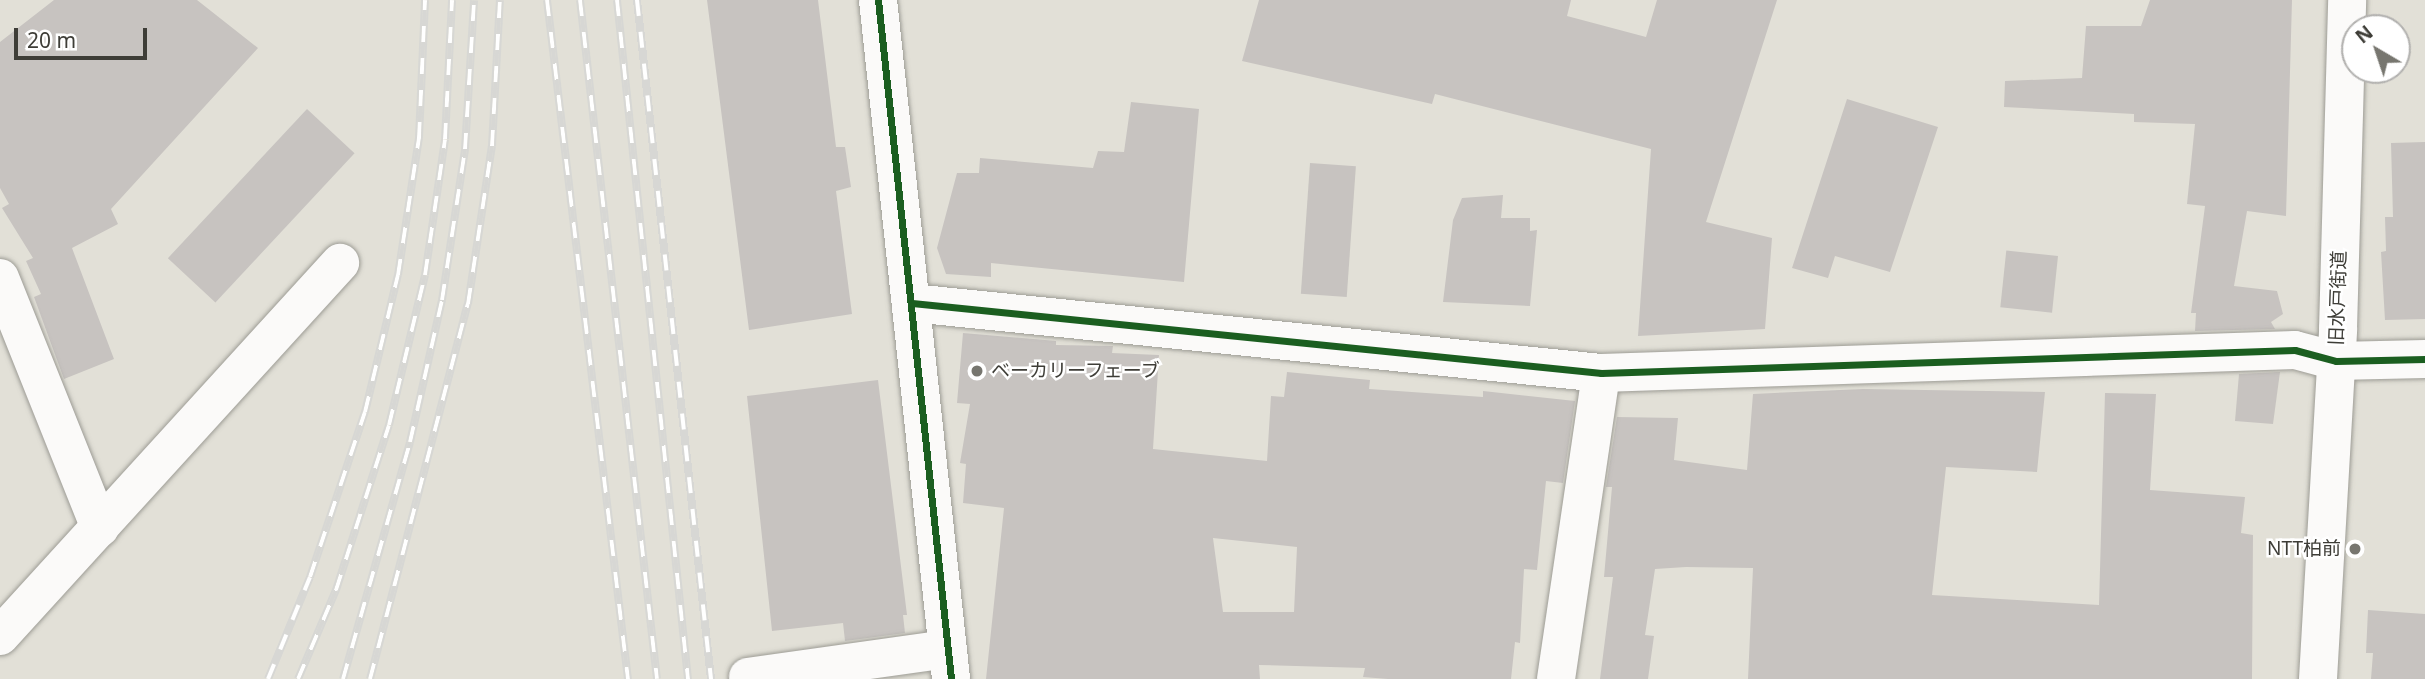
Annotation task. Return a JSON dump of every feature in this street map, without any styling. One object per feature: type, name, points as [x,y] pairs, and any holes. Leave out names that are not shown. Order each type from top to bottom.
[{"type":"street","points":[[748,677],[949,664],[878,0]]},
{"type":"street","name":"旧水戸街道","points":[[2318,679],[2336,361],[2347,0]]},
{"type":"street","points":[[0,636],[340,263]]},
{"type":"street","points":[[0,278],[100,528]]},
{"type":"street","points":[[912,303],[1601,373],[2295,350],[2336,361],[2425,359]]},
{"type":"street","points":[[1556,679],[1601,373]]},
{"type":"building","points":[[54,0],[197,0],[258,48],[111,209],[118,224],[72,248],[114,359],[64,379],[34,297],[41,294],[26,261],[33,258],[2,208],[9,204],[0,188],[0,42]]},
{"type":"building","points":[[707,0],[818,0],[836,147],[845,147],[851,187],[836,191],[852,314],[749,330]]},
{"type":"building","points":[[1259,0],[1571,0],[1567,16],[1646,37],[1657,0],[1777,0],[1706,222],[1772,238],[1765,329],[1638,336],[1651,149],[1435,94],[1432,104],[1242,61]]},
{"type":"building","points":[[2150,0],[2292,0],[2286,216],[2247,211],[2234,286],[2277,291],[2283,314],[2271,322],[2275,329],[2195,331],[2196,313],[2191,313],[2205,206],[2187,204],[2195,124],[2134,122],[2134,114],[2004,107],[2005,81],[2082,78],[2086,26],[2141,26]]},
{"type":"building","points":[[1847,99],[1938,127],[1890,272],[1835,256],[1828,278],[1792,268]]},
{"type":"building","points":[[1131,102],[1199,109],[1184,282],[991,263],[991,277],[946,274],[937,248],[957,173],[979,173],[980,158],[1093,168],[1098,151],[1124,152]]},
{"type":"building","points":[[307,109],[355,153],[215,303],[168,258]]},
{"type":"building","points":[[2425,142],[2425,319],[2385,320],[2381,252],[2386,251],[2385,217],[2393,217],[2391,143]]},
{"type":"building","points":[[1310,163],[1356,166],[1347,297],[1301,294]]},
{"type":"building","points":[[1503,195],[1501,218],[1530,218],[1530,231],[1537,230],[1530,306],[1443,302],[1453,220],[1462,198]]},
{"type":"building","points":[[2006,251],[2058,256],[2052,313],[2000,307]]},
{"type":"building","points":[[963,333],[1056,341],[1056,345],[1113,346],[1112,353],[1159,355],[1153,449],[1267,461],[1271,396],[1284,397],[1287,372],[1370,380],[1369,389],[1483,397],[1483,391],[1575,401],[1563,483],[1546,481],[1537,570],[1524,569],[1520,643],[1515,642],[1511,679],[1388,679],[1363,677],[1365,668],[1259,665],[1260,679],[986,679],[1004,508],[963,503],[966,464],[960,463],[970,404],[957,403]],"holes":[[[1213,538],[1297,547],[1294,612],[1223,612]]]},
{"type":"building","points":[[2280,372],[2273,424],[2235,421],[2239,374]]},
{"type":"building","points":[[878,380],[907,615],[903,615],[905,633],[845,641],[843,623],[772,631],[747,396]]},
{"type":"building","points":[[1863,389],[2045,392],[2037,472],[1946,467],[1932,595],[2099,605],[2105,393],[2156,394],[2150,490],[2245,497],[2241,533],[2253,535],[2252,679],[1748,679],[1753,568],[1686,567],[1655,569],[1645,635],[1654,636],[1648,679],[1600,679],[1613,577],[1604,577],[1612,487],[1606,487],[1617,417],[1678,418],[1674,460],[1747,470],[1753,394]]},
{"type":"building","points":[[2368,610],[2425,614],[2425,679],[2371,679],[2373,653],[2366,653]]},
{"type":"railway","points":[[268,679],[310,577],[365,412],[398,275],[419,138],[425,0]]},
{"type":"railway","points":[[298,679],[336,590],[389,425],[425,275],[445,139],[452,0]]},
{"type":"railway","points":[[343,679],[410,442],[442,300],[465,149],[474,0]]},
{"type":"railway","points":[[370,679],[468,304],[492,146],[500,0]]},
{"type":"railway","points":[[547,0],[628,679]]},
{"type":"railway","points":[[580,0],[657,679]]},
{"type":"railway","points":[[617,0],[688,679]]},
{"type":"railway","points":[[637,0],[711,679]]},
{"type":"cycle path","points":[[878,0],[951,679]]},
{"type":"cycle path","points":[[912,303],[1601,373],[2295,350],[2336,361],[2425,359]]},
{"type":"place","name":"ベーカリーフェーブ","points":[[977,371]]},
{"type":"place","name":"NTT柏前","points":[[2355,549]]}]
